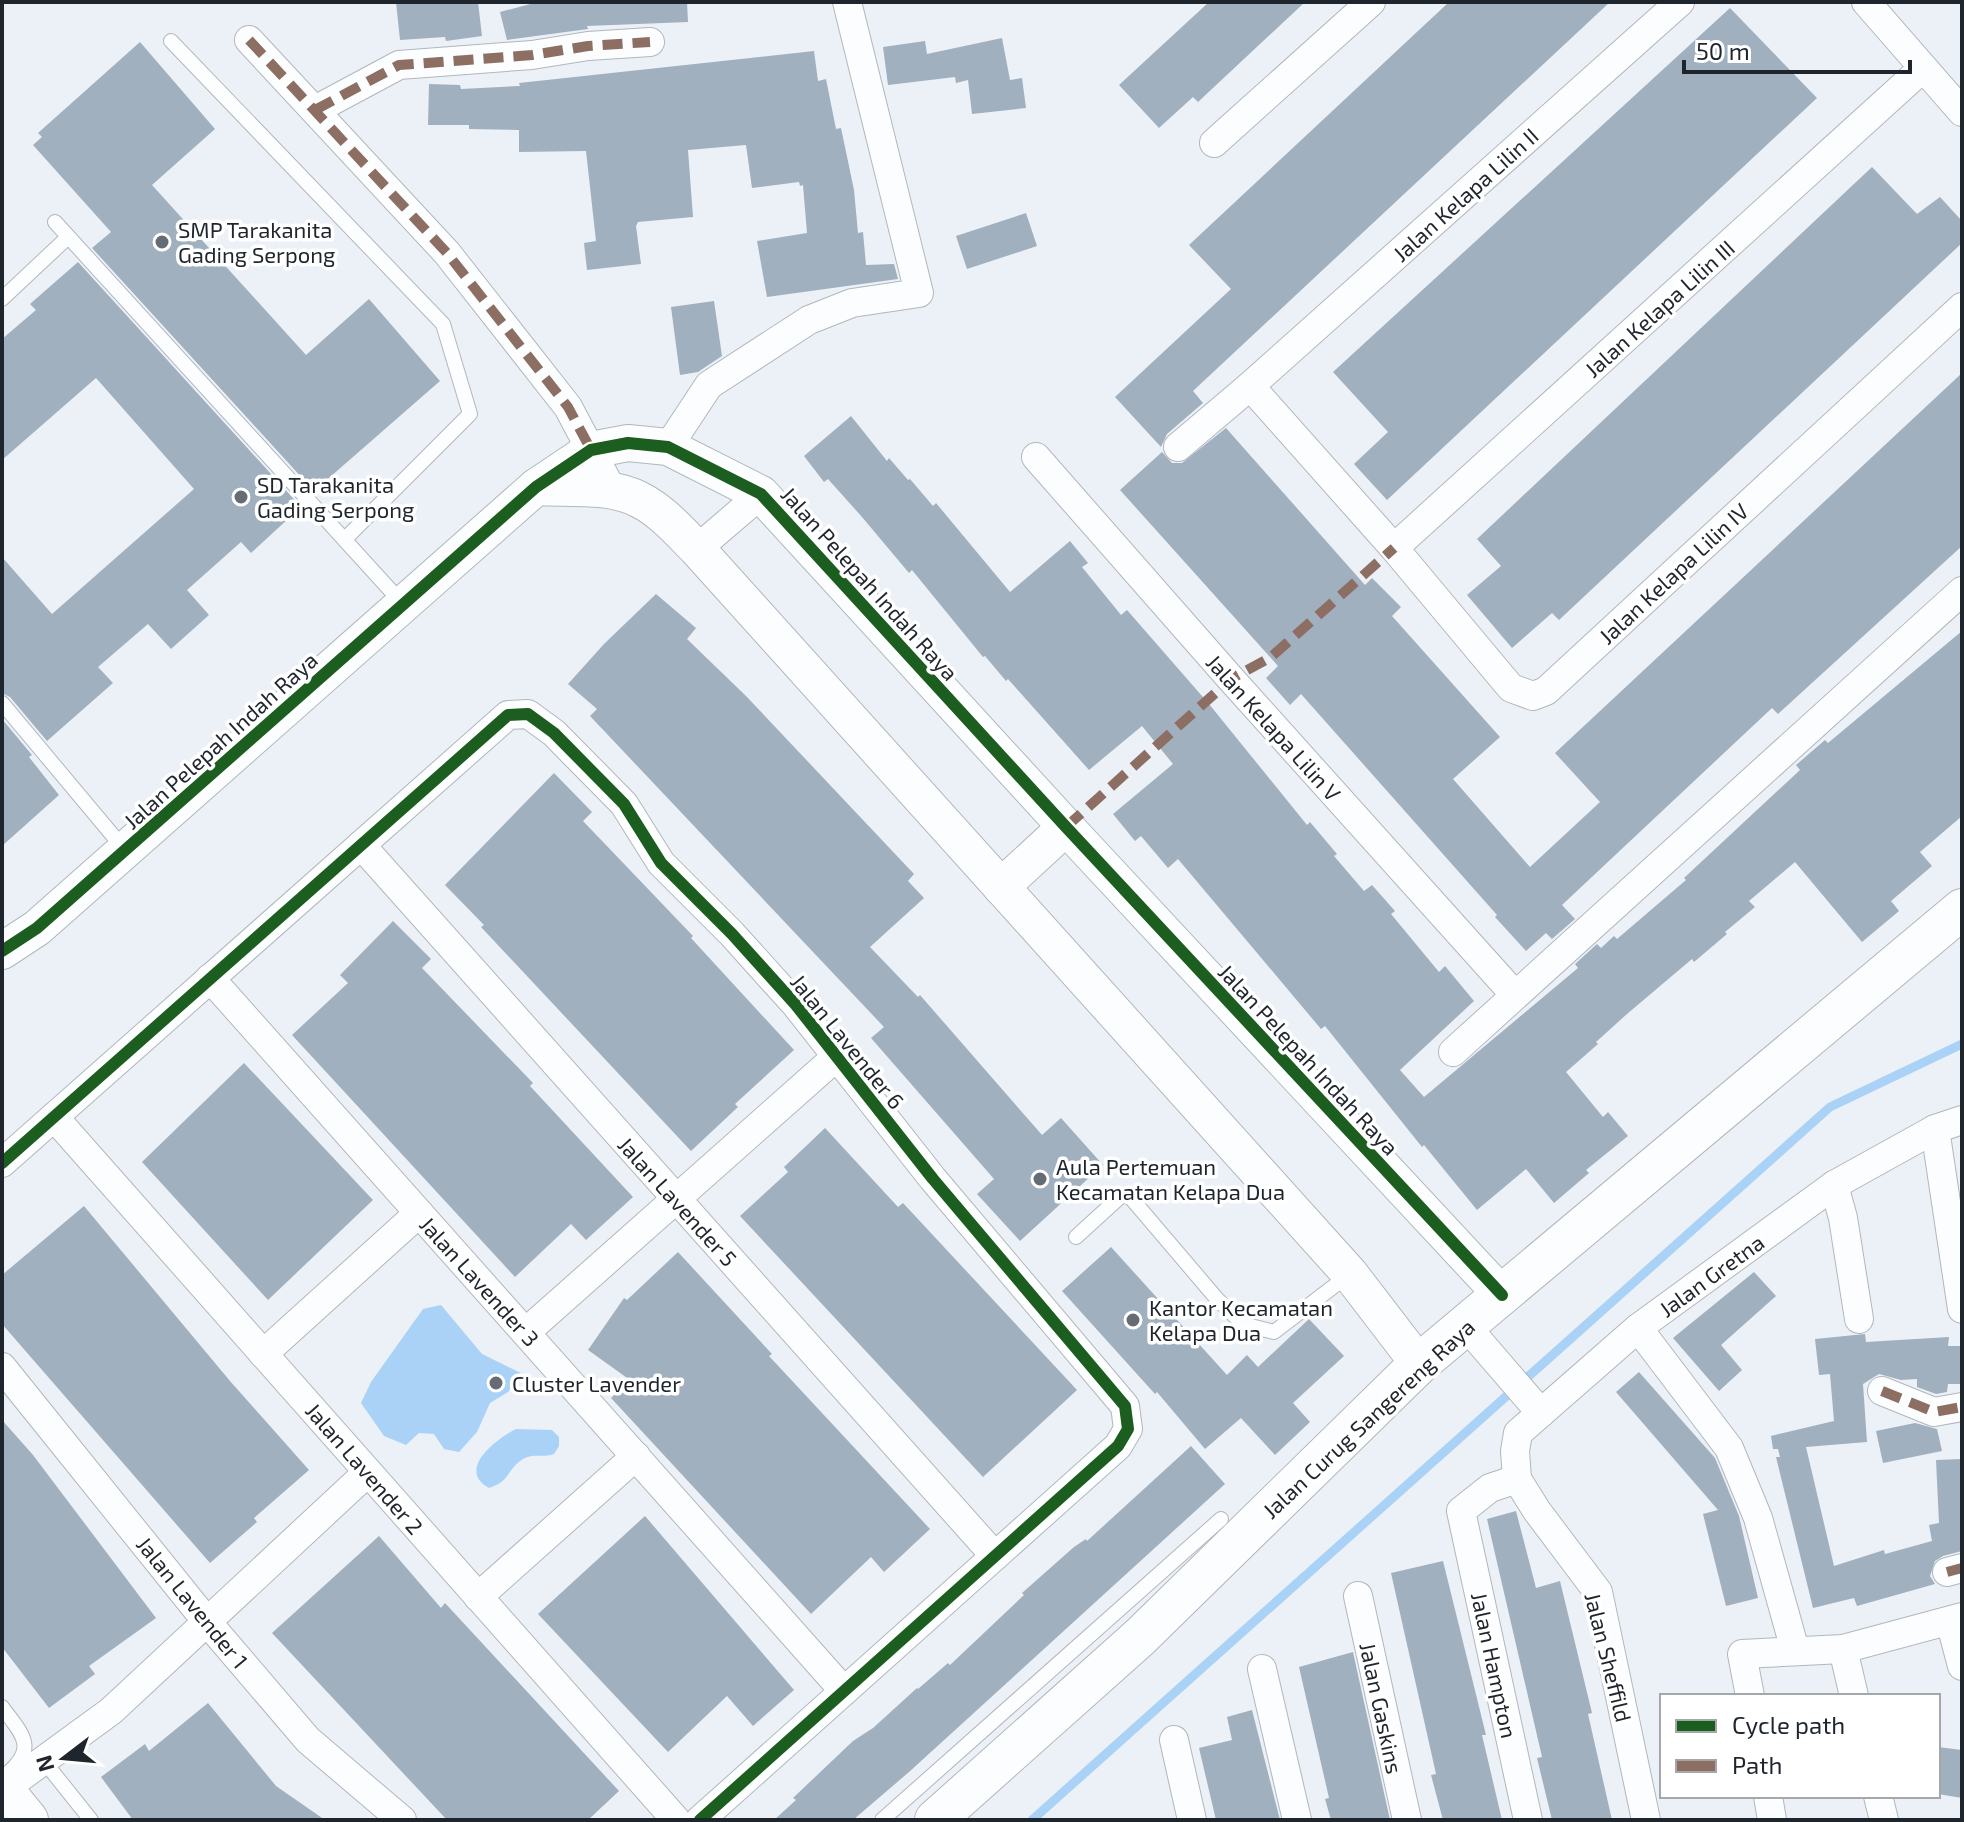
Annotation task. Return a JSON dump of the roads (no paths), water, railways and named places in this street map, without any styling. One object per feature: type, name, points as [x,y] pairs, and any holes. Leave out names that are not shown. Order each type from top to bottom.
[{"type":"main road","name":"Jalan Curug Sangereng Raya","points":[[934,1805],[1140,1637],[1419,1364],[1471,1333],[1502,1295],[1962,909]]},
{"type":"main road","points":[[2,1789],[28,1820]]},
{"type":"street","points":[[668,447],[709,385],[809,320],[852,303],[919,293],[847,2]]},
{"type":"street","points":[[1214,143],[1371,2]]},
{"type":"street","name":"Jalan Kelapa Lilin II","points":[[1178,447],[1680,2]]},
{"type":"street","points":[[1866,2],[1962,112]]},
{"type":"street","points":[[249,40],[447,253],[568,407],[613,492]]},
{"type":"street","points":[[315,110],[399,65],[650,42]]},
{"type":"street","name":"Jalan Kelapa Lilin III","points":[[1394,548],[1923,68]]},
{"type":"street","name":"Jalan Kelapa Lilin IV","points":[[1394,548],[1511,688],[1533,696],[1546,691],[1962,307]]},
{"type":"street","points":[[1250,386],[1394,548]]},
{"type":"street","name":"Jalan Pelepah Indah Raya","points":[[2,951],[37,928],[536,487],[591,450],[628,443],[668,447],[761,494],[1502,1295]]},
{"type":"street","name":"Jalan Kelapa Lilin V","points":[[1036,457],[1515,995]]},
{"type":"street","points":[[536,487],[613,492],[640,499],[697,549],[1350,1274],[1419,1364]]},
{"type":"street","points":[[697,549],[761,494]]},
{"type":"street","points":[[1453,1052],[1962,591]]},
{"type":"street","name":"Jalan Lavender 6","points":[[361,845],[508,715],[528,714],[554,733],[624,804],[661,863],[732,934],[796,1005],[933,1179],[1125,1406],[1128,1429],[1118,1446],[995,1556]]},
{"type":"street","points":[[1001,887],[1066,827]]},
{"type":"street","points":[[2,1163],[361,845]]},
{"type":"street","name":"Jalan Lavender 5","points":[[361,845],[995,1556]]},
{"type":"street","name":"Jalan Lavender 3","points":[[210,978],[844,1691]]},
{"type":"street","points":[[526,1332],[835,1058]]},
{"type":"street","name":"Jalan Lavender 2","points":[[54,1117],[676,1820]]},
{"type":"street","name":"Jalan Gretna","points":[[1517,1479],[1515,1451],[1518,1433],[1531,1403],[1834,1185],[1935,1129],[1962,1120]]},
{"type":"street","points":[[1935,1129],[1962,1309]]},
{"type":"street","points":[[1834,1185],[1843,1218],[1859,1319]]},
{"type":"street","points":[[263,1354],[419,1213]]},
{"type":"street","points":[[1638,1328],[1729,1448],[1758,1518],[1795,1650]]},
{"type":"street","points":[[1471,1333],[1531,1403]]},
{"type":"street","name":"Jalan Lavender 1","points":[[2,1367],[208,1623],[308,1740],[402,1820]]},
{"type":"street","points":[[1882,1391],[1934,1412],[1962,1407]]},
{"type":"street","points":[[478,1597],[636,1456]]},
{"type":"street","points":[[2,1789],[111,1711],[368,1472]]},
{"type":"street","name":"Jalan Sheffild","points":[[1517,1479],[1598,1592],[1646,1820]]},
{"type":"street","name":"Jalan Hampton","points":[[1517,1479],[1490,1488],[1461,1511],[1528,1820]]},
{"type":"street","points":[[700,1820],[995,1556]]},
{"type":"street","name":"Jalan Gaskins","points":[[1358,1596],[1407,1820]]},
{"type":"street","points":[[1750,1694],[1742,1654],[1843,1649],[1956,1619],[1962,1666]]},
{"type":"street","points":[[1843,1649],[1854,1694]]},
{"type":"street","points":[[1262,1669],[1297,1820]]},
{"type":"street","points":[[1174,1740],[1192,1820]]},
{"type":"street","points":[[1768,1798],[1772,1820]]},
{"type":"street","points":[[1878,1798],[1884,1820]]},
{"type":"lane","points":[[171,41],[443,324],[470,414],[345,539]]},
{"type":"lane","points":[[55,222],[403,604]]},
{"type":"lane","points":[[2,299],[68,237]]},
{"type":"lane","points":[[2,703],[126,850]]},
{"type":"lane","points":[[1076,1237],[1122,1195],[1131,1198],[1217,1299],[1243,1324],[1274,1332],[1350,1274]]},
{"type":"lane","points":[[882,1820],[934,1805],[1221,1519]]},
{"type":"lane","points":[[2,1707],[25,1738],[25,1754],[2,1778]]},
{"type":"lane","points":[[43,1760],[91,1820]]},
{"type":"water","points":[[441,1305],[482,1354],[521,1373],[508,1392],[490,1403],[477,1432],[459,1452],[444,1449],[434,1434],[419,1433],[406,1445],[384,1436],[361,1403],[371,1382],[423,1309]]},
{"type":"water","points":[[516,1429],[552,1430],[559,1437],[559,1446],[554,1454],[523,1459],[505,1479],[489,1488],[476,1473],[478,1464],[490,1447]]},
{"type":"waterway","points":[[1032,1820],[1830,1107],[1962,1044]]},
{"type":"place","name":"SMP Tarakanita Gading Serpong","points":[[162,242]]},
{"type":"place","name":"SD Tarakanita Gading Serpong","points":[[241,497]]},
{"type":"place","name":"Aula Pertemuan Kecamatan Kelapa Dua","points":[[1040,1179]]},
{"type":"place","name":"Kantor Kecamatan Kelapa Dua","points":[[1133,1320]]},
{"type":"place","name":"Cluster Lavender","points":[[496,1383]]}]
